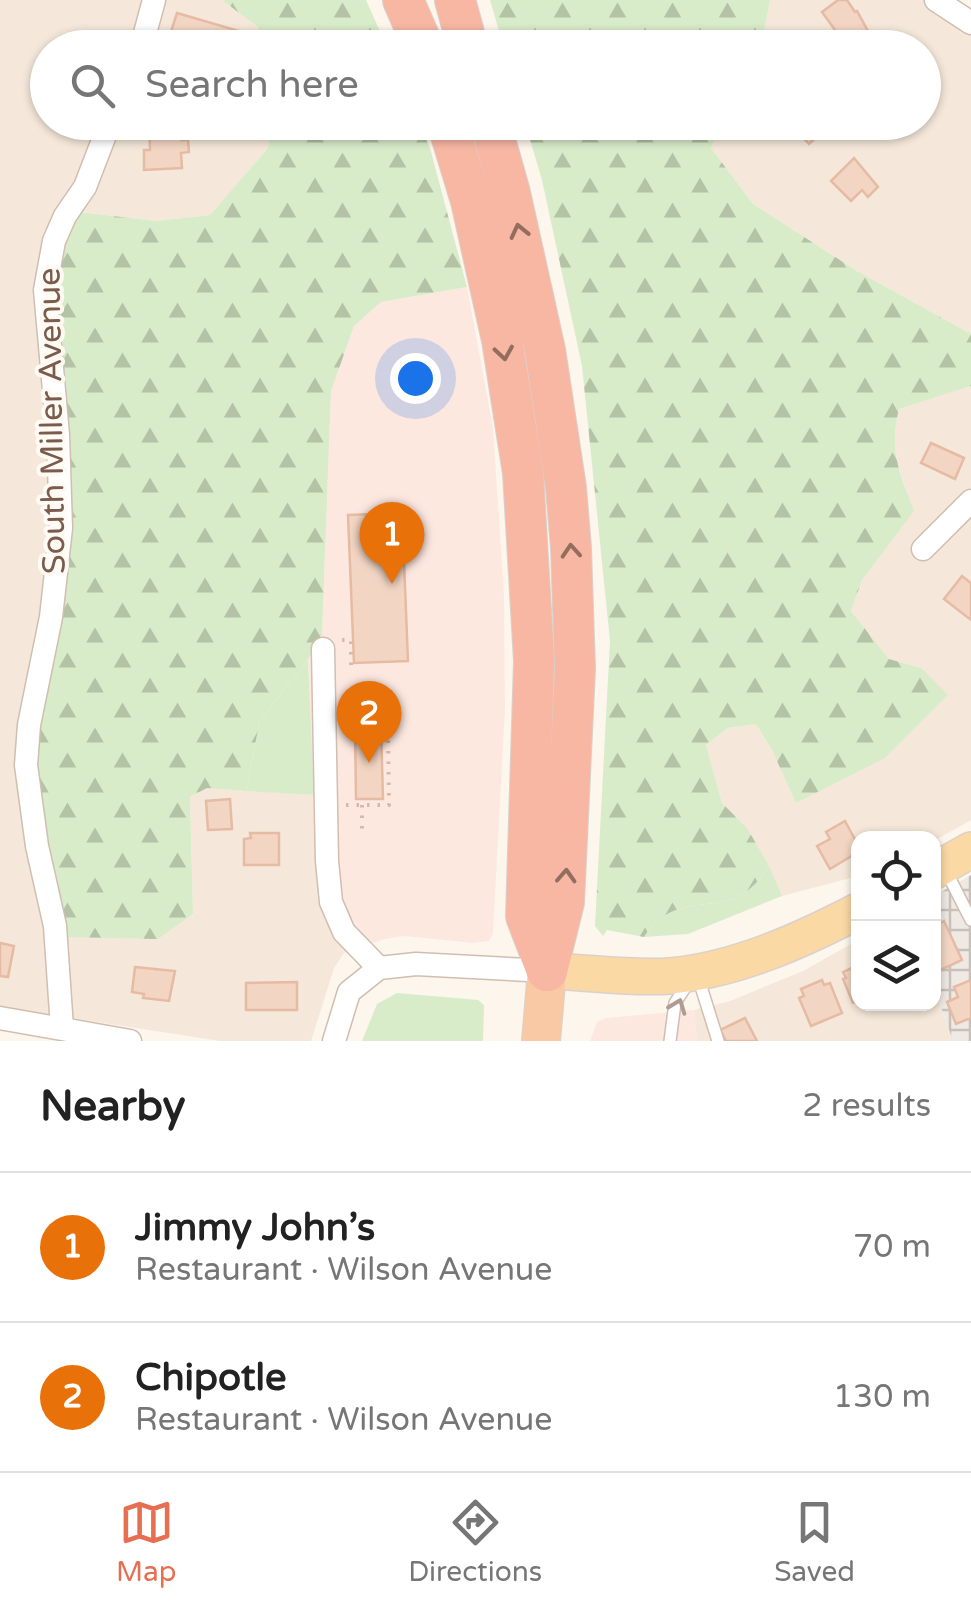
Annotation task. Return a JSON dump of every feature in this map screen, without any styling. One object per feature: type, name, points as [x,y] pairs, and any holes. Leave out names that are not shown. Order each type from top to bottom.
[{"type":"highway","points":[[404,0],[416,30]]},
{"type":"highway","points":[[455,0],[463,30]]},
{"type":"highway","points":[[453,140],[475,216],[502,340],[522,473],[534,661],[526,916],[546,971]]},
{"type":"highway","points":[[495,140],[544,350],[566,488],[570,548],[575,669],[564,902],[546,971],[540,1041]]},
{"type":"main road","points":[[546,971],[665,976],[695,973],[748,959],[851,914]]},
{"type":"street","points":[[146,30],[154,0]]},
{"type":"street","points":[[936,0],[971,24]]},
{"type":"street","name":"South Miller Avenue","points":[[62,1028],[55,926],[37,846],[26,764],[28,725],[52,617],[61,528],[58,435],[45,290],[54,240],[85,187],[103,140]]},
{"type":"street","points":[[923,549],[971,501]]},
{"type":"street","points":[[323,649],[331,902],[344,932],[379,968]]},
{"type":"street","points":[[334,1041],[348,992],[379,968],[396,964],[546,971]]},
{"type":"street","points":[[0,1018],[130,1041]]},
{"type":"lane","points":[[949,862],[971,920]]},
{"type":"lane","points":[[670,1041],[676,1004],[695,973]]},
{"type":"lane","points":[[695,973],[718,1041]]},
{"type":"path","points":[[341,805],[389,805],[388,726],[392,694]]},
{"type":"path","points":[[362,805],[362,836]]},
{"type":"shaded area","points":[[0,0],[222,0],[262,30],[30,30],[30,140],[269,140],[268,148],[210,215],[156,221],[80,212],[61,897],[67,936],[193,915],[190,797],[207,788],[314,795],[318,901],[344,953],[334,968],[311,1041],[220,1041],[0,1007]]},
{"type":"shaded area","points":[[770,0],[958,0],[971,12],[971,334],[857,271],[753,204],[711,148],[714,140],[941,140],[941,30],[764,30]]},
{"type":"shaded area","points":[[467,287],[493,428],[504,596],[505,708],[493,933],[489,941],[473,943],[404,936],[344,953],[318,901],[308,661],[322,635],[331,391],[354,326],[381,302]]},
{"type":"shaded area","points":[[971,386],[971,820],[941,837],[941,831],[851,831],[851,878],[782,896],[747,828],[722,803],[706,745],[728,728],[756,724],[796,802],[921,668],[889,659],[851,611],[862,580],[913,511],[892,435],[899,409]]},
{"type":"shaded area","points":[[971,875],[971,1041],[953,1041],[941,1007],[941,892]]},
{"type":"shaded area","points":[[851,944],[851,1011],[941,1011],[941,1007],[953,1041],[697,1041],[694,1010],[730,1001],[803,971]]},
{"type":"shaded area","points":[[694,1010],[697,1041],[590,1041],[597,1022],[606,1018]]},
{"type":"green space","points":[[222,0],[366,0],[379,30],[262,30]]},
{"type":"green space","points":[[490,0],[770,0],[764,30],[499,30]]},
{"type":"green space","points":[[269,140],[426,140],[467,287],[381,302],[354,326],[331,391],[322,635],[308,660],[260,720],[246,791],[207,788],[190,797],[193,914],[158,939],[67,937],[38,806],[35,750],[62,600],[52,294],[59,245],[79,212],[156,221],[210,215],[268,148]]},
{"type":"green space","points":[[530,140],[714,140],[711,148],[753,204],[857,271],[971,334],[971,386],[899,409],[895,449],[914,511],[862,580],[851,611],[889,659],[921,668],[948,695],[885,758],[796,803],[756,724],[728,728],[706,745],[722,803],[747,828],[769,866],[754,885],[738,896],[674,911],[659,920],[644,937],[607,930],[603,936],[595,926],[610,641],[582,366]]},
{"type":"green space","points":[[308,660],[314,795],[246,791],[260,720]]},
{"type":"green space","points":[[769,866],[782,896],[688,934],[644,937],[659,920],[674,911],[738,896],[754,885]]},
{"type":"green space","points":[[397,993],[478,1000],[484,1005],[483,1041],[362,1041],[377,1004]]},
{"type":"building","points":[[838,0],[847,0],[867,30],[835,30],[822,12]]},
{"type":"building","points":[[177,13],[236,30],[172,30]]},
{"type":"building","points":[[150,140],[188,140],[189,152],[181,153],[182,168],[144,170],[144,150],[150,150]]},
{"type":"building","points":[[854,158],[878,187],[868,197],[862,190],[851,201],[831,181]]},
{"type":"building","points":[[931,443],[964,458],[955,479],[921,463]]},
{"type":"building","points":[[402,513],[408,661],[354,663],[348,515]]},
{"type":"building","points":[[962,576],[971,583],[971,620],[944,599]]},
{"type":"building","points":[[381,726],[383,799],[356,799],[355,727]]},
{"type":"building","points":[[230,799],[232,829],[208,830],[206,801]]},
{"type":"building","points":[[845,821],[851,832],[851,856],[830,869],[817,846],[830,839],[826,832]]},
{"type":"building","points":[[250,833],[279,833],[279,865],[244,865],[244,839],[251,838]]},
{"type":"building","points":[[944,921],[962,960],[941,970]]},
{"type":"building","points":[[0,943],[14,946],[8,977],[0,976]]},
{"type":"building","points":[[135,967],[175,971],[169,1001],[143,998],[144,994],[132,992]]},
{"type":"building","points":[[851,968],[851,998],[843,979],[843,972]]},
{"type":"building","points":[[822,980],[824,985],[830,983],[842,1013],[811,1026],[799,998],[804,996],[801,989]]},
{"type":"building","points":[[971,980],[971,1018],[956,1024],[947,1002],[958,997],[954,987]]},
{"type":"building","points":[[297,982],[297,1010],[246,1010],[246,983]]},
{"type":"building","points":[[745,1018],[757,1041],[726,1041],[720,1030]]},
{"type":"place","name":"Jimmy John’s","points":[[392,584]]},
{"type":"place","name":"Chipotle","points":[[369,763]]}]
